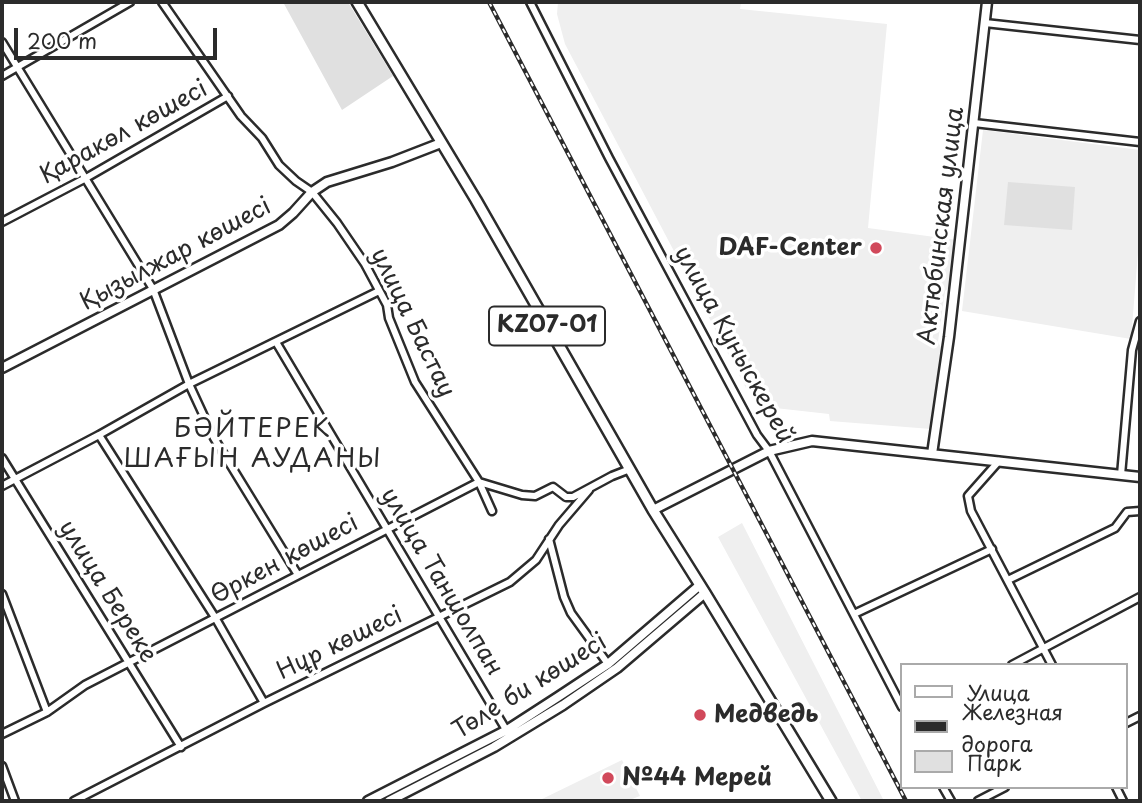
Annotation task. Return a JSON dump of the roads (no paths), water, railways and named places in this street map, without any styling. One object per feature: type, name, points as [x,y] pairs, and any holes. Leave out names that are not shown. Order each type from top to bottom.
[{"type":"main road","name":"KZ07-01","points":[[357,2],[476,200],[653,510],[831,801]]},
{"type":"main road","name":"Актюбинская улица","points":[[932,454],[949,337],[987,2]]},
{"type":"main road","name":"Қызылжар көшесі","points":[[2,368],[279,225],[327,181],[392,162],[441,143]]},
{"type":"main road","points":[[653,510],[769,451],[812,441],[1140,477]]},
{"type":"main road","name":"Төле би көшесі","points":[[509,734],[608,664],[703,589]]},
{"type":"main road","name":"Төле би көшесі","points":[[368,801],[393,798],[509,734],[617,668],[703,589]]},
{"type":"street","points":[[2,76],[130,2]]},
{"type":"street","name":"улица Бастау","points":[[162,2],[241,116],[262,138],[279,165],[312,192],[365,264],[387,305],[389,318],[415,382],[479,482],[492,511]]},
{"type":"street","name":"улица Куныскерей","points":[[530,2],[609,158],[757,435],[769,451],[900,703]]},
{"type":"street","points":[[985,23],[1140,40]]},
{"type":"street","points":[[2,42],[153,289],[189,384],[214,438],[299,575]]},
{"type":"street","name":"Қаракөл көшесі","points":[[2,222],[86,178],[228,96]]},
{"type":"street","points":[[974,123],[1140,142]]},
{"type":"street","points":[[2,485],[99,435],[189,384],[379,291]]},
{"type":"street","points":[[1121,475],[1132,350],[1140,321]]},
{"type":"street","name":"улица Таншолпан","points":[[276,342],[509,734]]},
{"type":"street","points":[[99,435],[216,620],[264,703]]},
{"type":"street","name":"улица Береке","points":[[2,458],[181,747]]},
{"type":"street","points":[[999,461],[968,496],[971,511],[1051,663]]},
{"type":"street","points":[[479,482],[522,495],[535,496],[553,487],[566,497],[573,497],[630,470]]},
{"type":"street","name":"Өркен көшесі","points":[[2,734],[47,712],[85,685],[216,620],[385,528],[435,506],[479,482]]},
{"type":"street","name":"Нұр көшесі","points":[[74,801],[264,703],[510,582],[536,559],[593,486]]},
{"type":"street","points":[[1008,580],[1115,528],[1127,512],[1140,511]]},
{"type":"street","points":[[549,539],[564,597],[571,613],[608,664]]},
{"type":"street","points":[[854,614],[992,550]]},
{"type":"street","points":[[2,594],[47,712]]},
{"type":"street","points":[[1016,663],[1140,597]]},
{"type":"street","points":[[2,766],[15,801]]},
{"type":"street","points":[[978,801],[1000,789]]},
{"type":"railway","points":[[489,2],[906,801]]},
{"type":"place","name":"DAF-Center","points":[[876,248]]},
{"type":"place","name":"Медведь","points":[[700,715]]},
{"type":"place","name":"№44 Мерей","points":[[608,778]]},
{"type":"district","name":"БӘЙТЕРЕК ШАҒЫН АУДАНЫ","points":[[253,445]]}]
